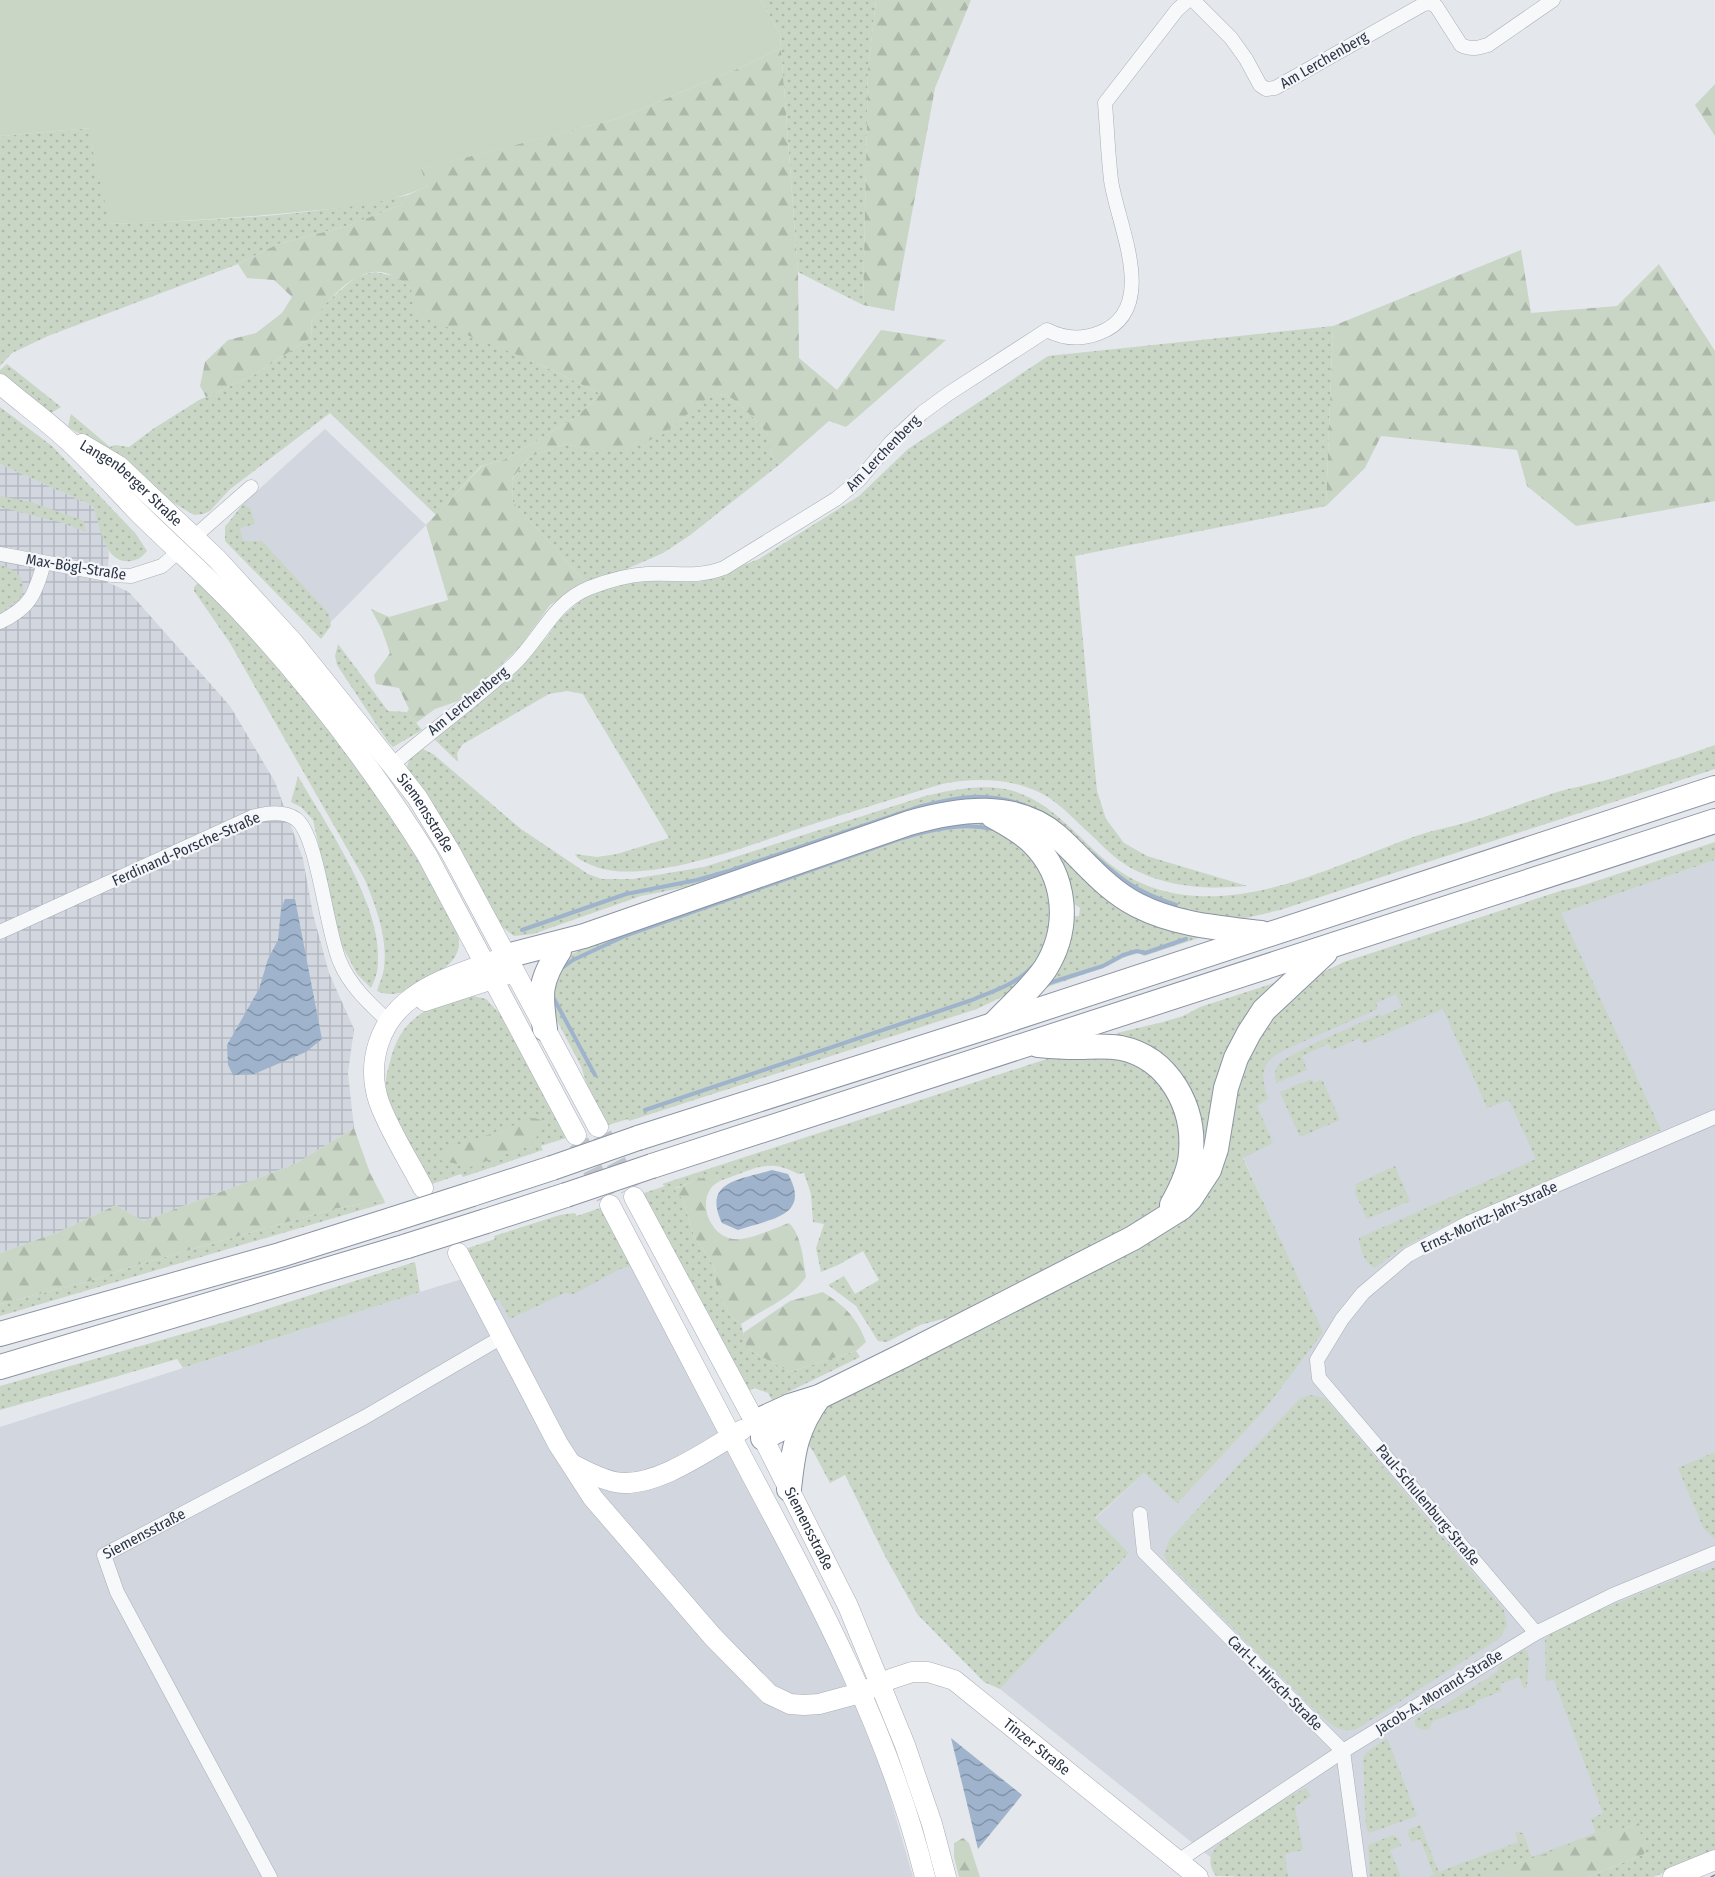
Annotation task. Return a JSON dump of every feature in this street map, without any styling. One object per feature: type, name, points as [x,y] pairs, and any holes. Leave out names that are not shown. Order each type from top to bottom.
[{"type":"highway","points":[[0,1334],[300,1249],[1715,788]]},
{"type":"highway","points":[[500,967],[909,823],[963,810],[1017,815],[1037,822],[1056,836],[1112,890],[1159,916],[1184,923],[1270,934]]},
{"type":"highway","points":[[984,811],[1011,826],[1032,842],[1047,860],[1058,879],[1062,901],[1061,927],[1056,949],[1044,970],[993,1025]]},
{"type":"highway","points":[[0,1367],[486,1221],[1023,1044],[1715,821]]},
{"type":"highway","points":[[500,967],[559,951],[584,936]]},
{"type":"highway","points":[[759,1430],[812,1407],[1123,1244],[1152,1227],[1190,1199],[1209,1170],[1216,1149],[1226,1088],[1236,1058],[1249,1033],[1264,1010],[1335,945]]},
{"type":"highway","points":[[545,1029],[543,983],[546,972],[559,951]]},
{"type":"highway","points":[[1023,1044],[1122,1048],[1147,1058],[1168,1075],[1180,1093],[1188,1113],[1191,1155],[1187,1173],[1166,1216]]},
{"type":"highway","points":[[789,1489],[795,1442],[812,1407]]},
{"type":"main road","name":"Langenberger Straße","points":[[0,384],[63,436],[180,550]]},
{"type":"main road","name":"Langenberger Straße","points":[[63,436],[90,448],[119,466],[195,537]]},
{"type":"main road","name":"Siemensstraße","points":[[195,537],[293,642],[417,797],[451,853],[576,1135]]},
{"type":"main road","points":[[180,550],[195,537]]},
{"type":"main road","name":"Siemensstraße","points":[[180,550],[239,610],[301,679],[363,761],[404,819],[500,967],[545,1029],[598,1127]]},
{"type":"main road","points":[[423,1188],[379,1102],[373,1062],[376,1048],[381,1034],[399,1008],[424,989],[500,967]]},
{"type":"main road","name":"Siemensstraße","points":[[634,1197],[759,1430],[848,1605],[905,1744],[932,1824],[946,1877]]},
{"type":"main road","name":"Siemensstraße","points":[[610,1205],[798,1562],[860,1693],[886,1754],[907,1814],[925,1877]]},
{"type":"main road","points":[[458,1253],[558,1444],[593,1498],[690,1611],[769,1694],[778,1700],[790,1704],[819,1704],[860,1693]]},
{"type":"main road","points":[[572,1464],[614,1482],[634,1483],[659,1476],[699,1456],[731,1436],[747,1439],[759,1430]]},
{"type":"main road","points":[[614,1482],[612,1503],[616,1525]]},
{"type":"main road","points":[[870,1657],[912,1672]]},
{"type":"main road","name":"Tinzer Straße","points":[[860,1693],[912,1672],[937,1674],[954,1680],[1198,1877]]},
{"type":"main road","points":[[1673,1877],[1715,1860]]},
{"type":"street","name":"Am Lerchenberg","points":[[392,765],[514,663],[551,616],[571,597],[600,584],[621,578],[646,574],[703,574],[724,568],[849,490],[860,480],[891,441],[922,413],[1047,330],[1060,337],[1091,336],[1105,331],[1117,321],[1126,311],[1130,300],[1132,273],[1111,180],[1105,102],[1177,10],[1188,0]]},
{"type":"street","name":"Am Lerchenberg","points":[[1193,0],[1231,38],[1260,85],[1266,89],[1275,88],[1424,4],[1430,3],[1436,6],[1456,39],[1467,48],[1476,48],[1488,45],[1553,0]]},
{"type":"street","points":[[195,537],[251,487]]},
{"type":"street","name":"Max-Bögl-Straße","points":[[0,554],[112,575],[131,576],[162,566],[180,550]]},
{"type":"street","points":[[0,622],[27,605],[35,592],[44,563]]},
{"type":"street","name":"Ferdinand-Porsche-Straße","points":[[0,932],[252,817],[264,814],[285,814],[295,818],[309,837],[332,939],[340,964],[365,1000],[389,1022]]},
{"type":"street","name":"Ernst-Moritz-Jahr-Straße","points":[[1319,1378],[1317,1360],[1342,1319],[1363,1293],[1408,1255],[1468,1223],[1715,1117]]},
{"type":"street","name":"Siemensstraße","points":[[270,1877],[117,1592],[104,1555],[365,1417],[502,1337]]},
{"type":"street","name":"Paul-Schulenburg-Straße","points":[[1319,1378],[1536,1633]]},
{"type":"street","name":"Carl-L.-Hirsch-Straße","points":[[1140,1514],[1144,1552],[1343,1751]]},
{"type":"street","name":"Jacob-A.-Morand-Straße","points":[[1178,1861],[1343,1751],[1536,1633],[1613,1595],[1715,1553]]},
{"type":"street","points":[[1343,1751],[1360,1877]]},
{"type":"shaded area","points":[[325,429],[426,525],[322,631],[227,532],[244,503]]},
{"type":"shaded area","points":[[0,464],[93,506],[109,551],[107,582],[129,592],[230,706],[275,782],[303,859],[313,914],[329,973],[354,1029],[348,1073],[354,1128],[295,1164],[143,1221],[116,1205],[61,1231],[0,1253]]},
{"type":"shaded area","points":[[1715,860],[1715,1793],[1502,1877],[1235,1877],[1000,1689],[1129,1553],[1095,1519],[1144,1473],[1177,1504],[1262,1413],[1322,1332],[1243,1157],[1257,1106],[1258,1059],[1347,985]]},
{"type":"shaded area","points":[[616,1232],[730,1443],[849,1684],[879,1759],[913,1877],[0,1877],[0,1427],[410,1295]]},
{"type":"green space","points":[[0,0],[761,0],[780,34],[781,48],[620,118],[421,169],[427,186],[396,198],[364,205],[315,211],[204,220],[110,224],[91,142],[91,128],[0,136]]},
{"type":"green space","points":[[761,0],[876,0],[868,70],[863,305],[798,272],[780,34]]},
{"type":"green space","points":[[876,0],[971,0],[935,88],[894,311],[863,305],[868,70]]},
{"type":"green space","points":[[781,48],[798,272],[799,358],[837,390],[881,330],[946,340],[846,427],[829,421],[780,464],[771,455],[769,436],[754,418],[733,399],[723,394],[706,399],[663,434],[626,451],[595,452],[566,444],[529,457],[512,479],[513,502],[586,583],[550,605],[520,647],[488,677],[458,701],[435,709],[416,723],[407,712],[409,709],[399,688],[376,684],[374,675],[390,653],[371,609],[389,617],[448,600],[426,525],[482,466],[506,459],[575,418],[601,394],[533,361],[414,314],[411,288],[397,278],[382,272],[370,272],[347,283],[327,302],[311,322],[312,337],[254,375],[206,397],[200,386],[205,362],[228,340],[256,333],[282,313],[292,297],[274,280],[247,278],[238,264],[278,244],[347,226],[401,205],[408,195],[427,186],[420,169],[620,118]]},
{"type":"green space","points":[[1715,84],[1715,136],[1695,105]]},
{"type":"green space","points":[[91,128],[91,142],[111,224],[298,213],[408,195],[401,205],[347,226],[278,244],[238,264],[48,336],[12,353],[0,366],[0,136]]},
{"type":"green space","points":[[1521,250],[1531,313],[1617,306],[1659,264],[1715,351],[1715,501],[1576,526],[1527,486],[1517,450],[1381,436],[1365,468],[1326,506],[1333,326]]},
{"type":"green space","points":[[375,272],[394,276],[533,361],[601,394],[575,418],[506,459],[481,466],[436,515],[330,413],[229,490],[210,511],[194,515],[172,502],[113,453],[68,427],[71,414],[110,447],[115,445],[129,447],[199,400],[254,375],[312,337],[311,322],[326,303],[357,276]]},
{"type":"green space","points":[[1333,326],[1326,506],[1075,556],[1097,791],[1106,819],[1124,843],[1147,856],[1247,886],[1181,885],[1134,870],[1116,858],[1048,797],[1023,786],[982,780],[942,784],[699,861],[668,868],[638,871],[611,870],[589,864],[575,854],[597,857],[617,854],[669,838],[583,694],[567,691],[549,694],[463,744],[457,753],[458,762],[433,738],[510,675],[547,637],[559,619],[584,598],[619,584],[653,581],[699,582],[759,559],[859,496],[908,449],[1048,356]]},
{"type":"green space","points":[[7,364],[61,407],[51,413],[46,410],[0,373],[0,370]]},
{"type":"green space","points":[[723,394],[733,399],[754,418],[770,437],[771,455],[780,464],[689,536],[663,553],[622,571],[586,583],[513,502],[512,480],[529,457],[566,444],[595,452],[663,434],[706,398]]},
{"type":"green space","points":[[0,407],[52,446],[136,534],[147,551],[143,555],[131,561],[122,561],[115,557],[104,542],[93,506],[0,464]]},
{"type":"green space","points":[[0,496],[31,502],[84,521],[86,532],[63,523],[0,507]]},
{"type":"green space","points":[[243,504],[250,508],[255,524],[240,528],[243,541],[262,541],[329,614],[331,626],[321,639],[225,541],[225,527]]},
{"type":"green space","points":[[0,565],[16,573],[23,586],[20,599],[0,613]]},
{"type":"green space","points":[[199,582],[266,652],[329,727],[385,807],[450,917],[459,938],[455,956],[443,969],[415,987],[397,994],[377,991],[384,968],[383,934],[365,880],[230,643],[194,591],[194,587]]},
{"type":"green space","points":[[338,644],[388,711],[407,712],[422,730],[393,747],[388,742],[337,665],[335,656]]},
{"type":"green space","points":[[1715,745],[1715,769],[1280,910],[1246,918],[1219,920],[1167,912],[1005,803],[692,886],[641,896],[533,934],[514,936],[501,926],[407,770],[410,760],[417,752],[423,749],[433,754],[521,829],[588,874],[602,879],[633,879],[704,867],[925,796],[985,787],[1005,789],[1038,802],[1066,823],[1118,870],[1142,883],[1176,894],[1215,896],[1245,893],[1303,879],[1422,834],[1468,822],[1560,791],[1631,773]]},
{"type":"green space","points":[[298,776],[337,841],[362,891],[371,915],[377,939],[378,962],[371,988],[357,974],[341,944],[313,820],[301,807],[291,802]]},
{"type":"green space","points":[[1017,818],[1205,936],[1144,956],[1139,953],[1125,957],[1108,966],[1036,991],[1068,916],[1079,916],[1080,908],[1068,900]]},
{"type":"green space","points":[[957,820],[988,823],[1001,827],[1048,872],[1053,938],[1014,991],[977,1009],[629,1121],[628,1119],[605,1126],[592,1101],[581,1066],[553,1013],[549,982],[568,956],[750,886]]},
{"type":"green space","points":[[1715,842],[1715,860],[1561,913],[1661,1130],[1431,1232],[1397,1251],[1375,1268],[1363,1255],[1359,1238],[1536,1159],[1509,1100],[1487,1108],[1443,1009],[1363,1044],[1360,1038],[1332,1050],[1328,1044],[1302,1056],[1307,1070],[1276,1083],[1278,1065],[1295,1053],[1380,1014],[1382,1016],[1402,1007],[1396,994],[1376,1003],[1378,1009],[1286,1049],[1271,1059],[1263,1076],[1268,1099],[1257,1106],[1273,1143],[1243,1158],[1323,1332],[1262,1413],[1177,1504],[1144,1473],[1095,1518],[1129,1553],[1000,1689],[984,1682],[918,1615],[885,1556],[845,1475],[830,1483],[806,1442],[821,1411],[833,1402],[1158,1236],[1227,1122],[1257,1028],[1321,973],[1344,962]]},
{"type":"green space","points":[[1274,983],[1278,986],[1201,1169],[1195,1114],[1116,1040],[1117,1033],[1183,1016],[1200,1007]]},
{"type":"green space","points":[[469,995],[486,999],[502,1016],[566,1138],[541,1146],[543,1150],[463,1177],[461,1174],[429,1185],[393,1117],[386,1094],[387,1074],[395,1047],[408,1024],[428,1009]]},
{"type":"green space","points":[[1117,1054],[1165,1083],[1187,1148],[1162,1206],[1146,1220],[969,1312],[920,1325],[887,1342],[878,1341],[856,1306],[828,1285],[844,1276],[855,1294],[879,1280],[863,1251],[821,1272],[816,1248],[824,1224],[813,1222],[811,1194],[804,1173],[798,1174],[778,1166],[760,1167],[722,1180],[717,1179],[716,1174],[675,1188],[683,1200],[694,1236],[714,1267],[717,1288],[731,1317],[741,1324],[747,1349],[790,1372],[856,1351],[860,1357],[772,1400],[768,1393],[754,1388],[747,1392],[641,1194],[665,1186],[662,1184],[1056,1056]]},
{"type":"green space","points":[[1311,1079],[1314,1083],[1322,1079],[1340,1120],[1300,1137],[1280,1092]]},
{"type":"green space","points":[[534,1118],[545,1121],[531,1145],[470,1167],[435,1159],[438,1153]]},
{"type":"green space","points":[[354,1128],[370,1173],[384,1200],[333,1209],[137,1265],[90,1281],[0,1304],[0,1253],[61,1231],[116,1205],[143,1221],[295,1164]]},
{"type":"green space","points":[[1395,1166],[1410,1201],[1367,1219],[1355,1193],[1356,1184]]},
{"type":"green space","points":[[716,1173],[717,1179],[722,1180],[711,1188],[706,1205],[710,1222],[716,1229],[723,1235],[740,1239],[789,1223],[797,1235],[803,1256],[806,1277],[800,1285],[785,1298],[741,1324],[731,1317],[717,1288],[714,1267],[694,1236],[683,1200],[674,1189]]},
{"type":"green space","points":[[384,1200],[385,1203],[0,1316],[0,1304],[90,1281],[137,1265],[333,1209]]},
{"type":"green space","points":[[603,1207],[634,1265],[620,1269],[574,1294],[565,1293],[512,1318],[509,1318],[499,1299],[490,1303],[462,1250],[495,1239],[494,1236],[560,1215],[575,1213],[577,1216]]},
{"type":"green space","points":[[415,1262],[420,1292],[183,1368],[177,1359],[0,1410],[0,1386],[235,1319]]},
{"type":"green space","points":[[823,1292],[844,1308],[858,1326],[866,1342],[856,1351],[790,1372],[747,1349],[743,1333],[790,1301]]},
{"type":"green space","points":[[1312,1395],[1325,1398],[1504,1610],[1507,1626],[1500,1638],[1358,1728],[1351,1730],[1336,1727],[1317,1712],[1168,1563],[1164,1555],[1169,1540],[1289,1410],[1301,1398]]},
{"type":"green space","points":[[1715,1452],[1715,1539],[1704,1529],[1678,1468]]},
{"type":"green space","points":[[1715,1567],[1715,1853],[1653,1877],[1588,1877],[1644,1854],[1638,1823],[1622,1829],[1621,1826],[1482,1877],[1429,1877],[1434,1875],[1420,1839],[1411,1842],[1408,1834],[1409,1829],[1420,1825],[1439,1872],[1518,1842],[1515,1832],[1523,1833],[1532,1857],[1596,1833],[1591,1819],[1603,1813],[1554,1680],[1546,1681],[1545,1640],[1551,1634],[1597,1611],[1698,1570],[1703,1572]]},
{"type":"green space","points":[[1527,1650],[1529,1657],[1527,1687],[1524,1689],[1519,1677],[1500,1684],[1502,1691],[1476,1701],[1475,1705],[1433,1721],[1429,1729],[1423,1730],[1415,1726],[1415,1719],[1433,1708],[1438,1709],[1497,1672],[1499,1666]]},
{"type":"green space","points":[[1386,1739],[1417,1816],[1369,1833],[1366,1827],[1363,1757]]},
{"type":"green space","points":[[1306,1788],[1311,1796],[1295,1807],[1303,1850],[1285,1854],[1288,1877],[1216,1876],[1211,1867],[1212,1853],[1230,1834],[1284,1799]]},
{"type":"green space","points":[[1639,1823],[1641,1835],[1648,1842],[1644,1854],[1588,1877],[1482,1877],[1621,1826],[1623,1829]]},
{"type":"green space","points":[[1393,1835],[1398,1838],[1401,1846],[1390,1850],[1401,1877],[1370,1877],[1368,1845]]},
{"type":"green space","points":[[963,1838],[969,1843],[980,1877],[959,1877],[954,1857],[954,1843]]},
{"type":"water","points":[[285,899],[295,899],[322,1039],[306,1052],[254,1074],[233,1075],[228,1065],[227,1045],[259,989],[268,959],[278,940],[281,909]]},
{"type":"water","points":[[772,1170],[788,1174],[794,1188],[795,1199],[791,1208],[774,1219],[738,1230],[722,1223],[717,1209],[717,1198],[721,1190],[727,1184],[737,1180]]},
{"type":"water","points":[[951,1738],[1022,1795],[978,1849]]},
{"type":"waterway","points":[[522,930],[626,894],[697,880],[729,871],[922,806],[973,797],[997,798],[1024,805]]},
{"type":"waterway","points":[[1031,808],[1046,815]]},
{"type":"waterway","points":[[562,968],[573,960],[627,935],[899,839],[957,827],[993,829]]},
{"type":"waterway","points":[[1091,853],[1130,884],[1176,905]]},
{"type":"waterway","points":[[1046,984],[1103,966],[1123,955],[1137,951],[1145,953],[1186,939]]},
{"type":"waterway","points":[[645,1110],[972,1000],[1012,982],[1033,966]]},
{"type":"waterway","points":[[553,997],[595,1075]]},
{"type":"tunnel","points":[[602,1135],[630,1189]]},
{"type":"tunnel","points":[[579,1142],[606,1197]]},
{"type":"tram line","points":[[1711,1877],[1715,1875]]}]
